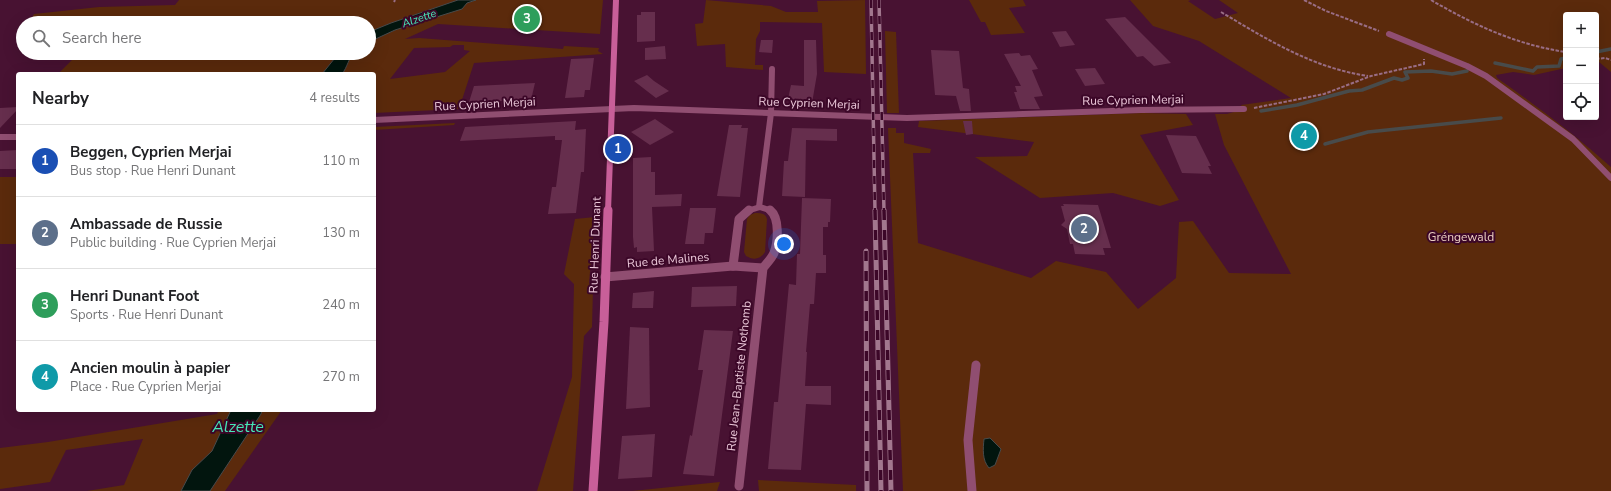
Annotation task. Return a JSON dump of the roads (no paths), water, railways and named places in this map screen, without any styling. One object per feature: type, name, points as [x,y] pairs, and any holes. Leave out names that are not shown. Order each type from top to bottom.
[{"type":"main road","name":"Rue Henri Dunant","points":[[592,491],[604,322],[616,0]]},
{"type":"street","points":[[1389,34],[1467,66],[1486,76],[1573,139],[1611,178]]},
{"type":"street","points":[[763,268],[733,266],[739,219],[743,213],[750,209],[759,207],[771,113],[772,69]]},
{"type":"street","name":"Rue Cyprien Merjai","points":[[376,120],[642,108],[907,118],[1141,110],[1244,109]]},
{"type":"street","points":[[0,138],[16,137]]},
{"type":"street","name":"Rue Jean-Baptiste Nothomb","points":[[739,488],[763,268],[774,253],[776,219],[774,213],[768,209],[759,207]]},
{"type":"street","name":"Rue de Malines","points":[[605,277],[733,266]]},
{"type":"street","points":[[972,491],[968,440],[976,365]]},
{"type":"water","name":"Alzette","points":[[458,0],[476,0],[467,3],[462,9],[395,30],[376,39],[376,29]]},
{"type":"water","points":[[333,60],[350,60],[343,72],[324,72]]},
{"type":"water","name":"Alzette","points":[[230,412],[262,412],[210,491],[181,491],[192,470],[212,451]]},
{"type":"water","points":[[990,438],[1001,449],[995,465],[989,468],[984,458],[983,447],[984,439]]},
{"type":"waterway","points":[[1599,51],[1611,49]]},
{"type":"waterway","points":[[1495,63],[1533,71],[1537,67],[1559,66],[1561,59],[1563,59]]},
{"type":"waterway","points":[[1261,111],[1297,105],[1349,91],[1362,90],[1394,78],[1402,80],[1408,78],[1405,72],[1431,71],[1452,74],[1467,71]]},
{"type":"waterway","points":[[1325,144],[1368,132],[1501,118]]},
{"type":"railway","points":[[871,0],[875,211]]},
{"type":"railway","points":[[879,0],[884,211]]},
{"type":"railway","points":[[875,210],[881,491]]},
{"type":"railway","points":[[884,210],[891,491]]},
{"type":"railway","points":[[866,251],[867,491]]},
{"type":"place","name":"Henri Dunant Foot","points":[[527,19]]},
{"type":"place","name":"Ancien moulin à papier","points":[[1304,136]]},
{"type":"place","name":"Beggen, Cyprien Merjai","points":[[618,149]]},
{"type":"place","name":"Ambassade de Russie","points":[[1084,229]]},
{"type":"park label","name":"Gréngewald","points":[[1461,237]]}]
